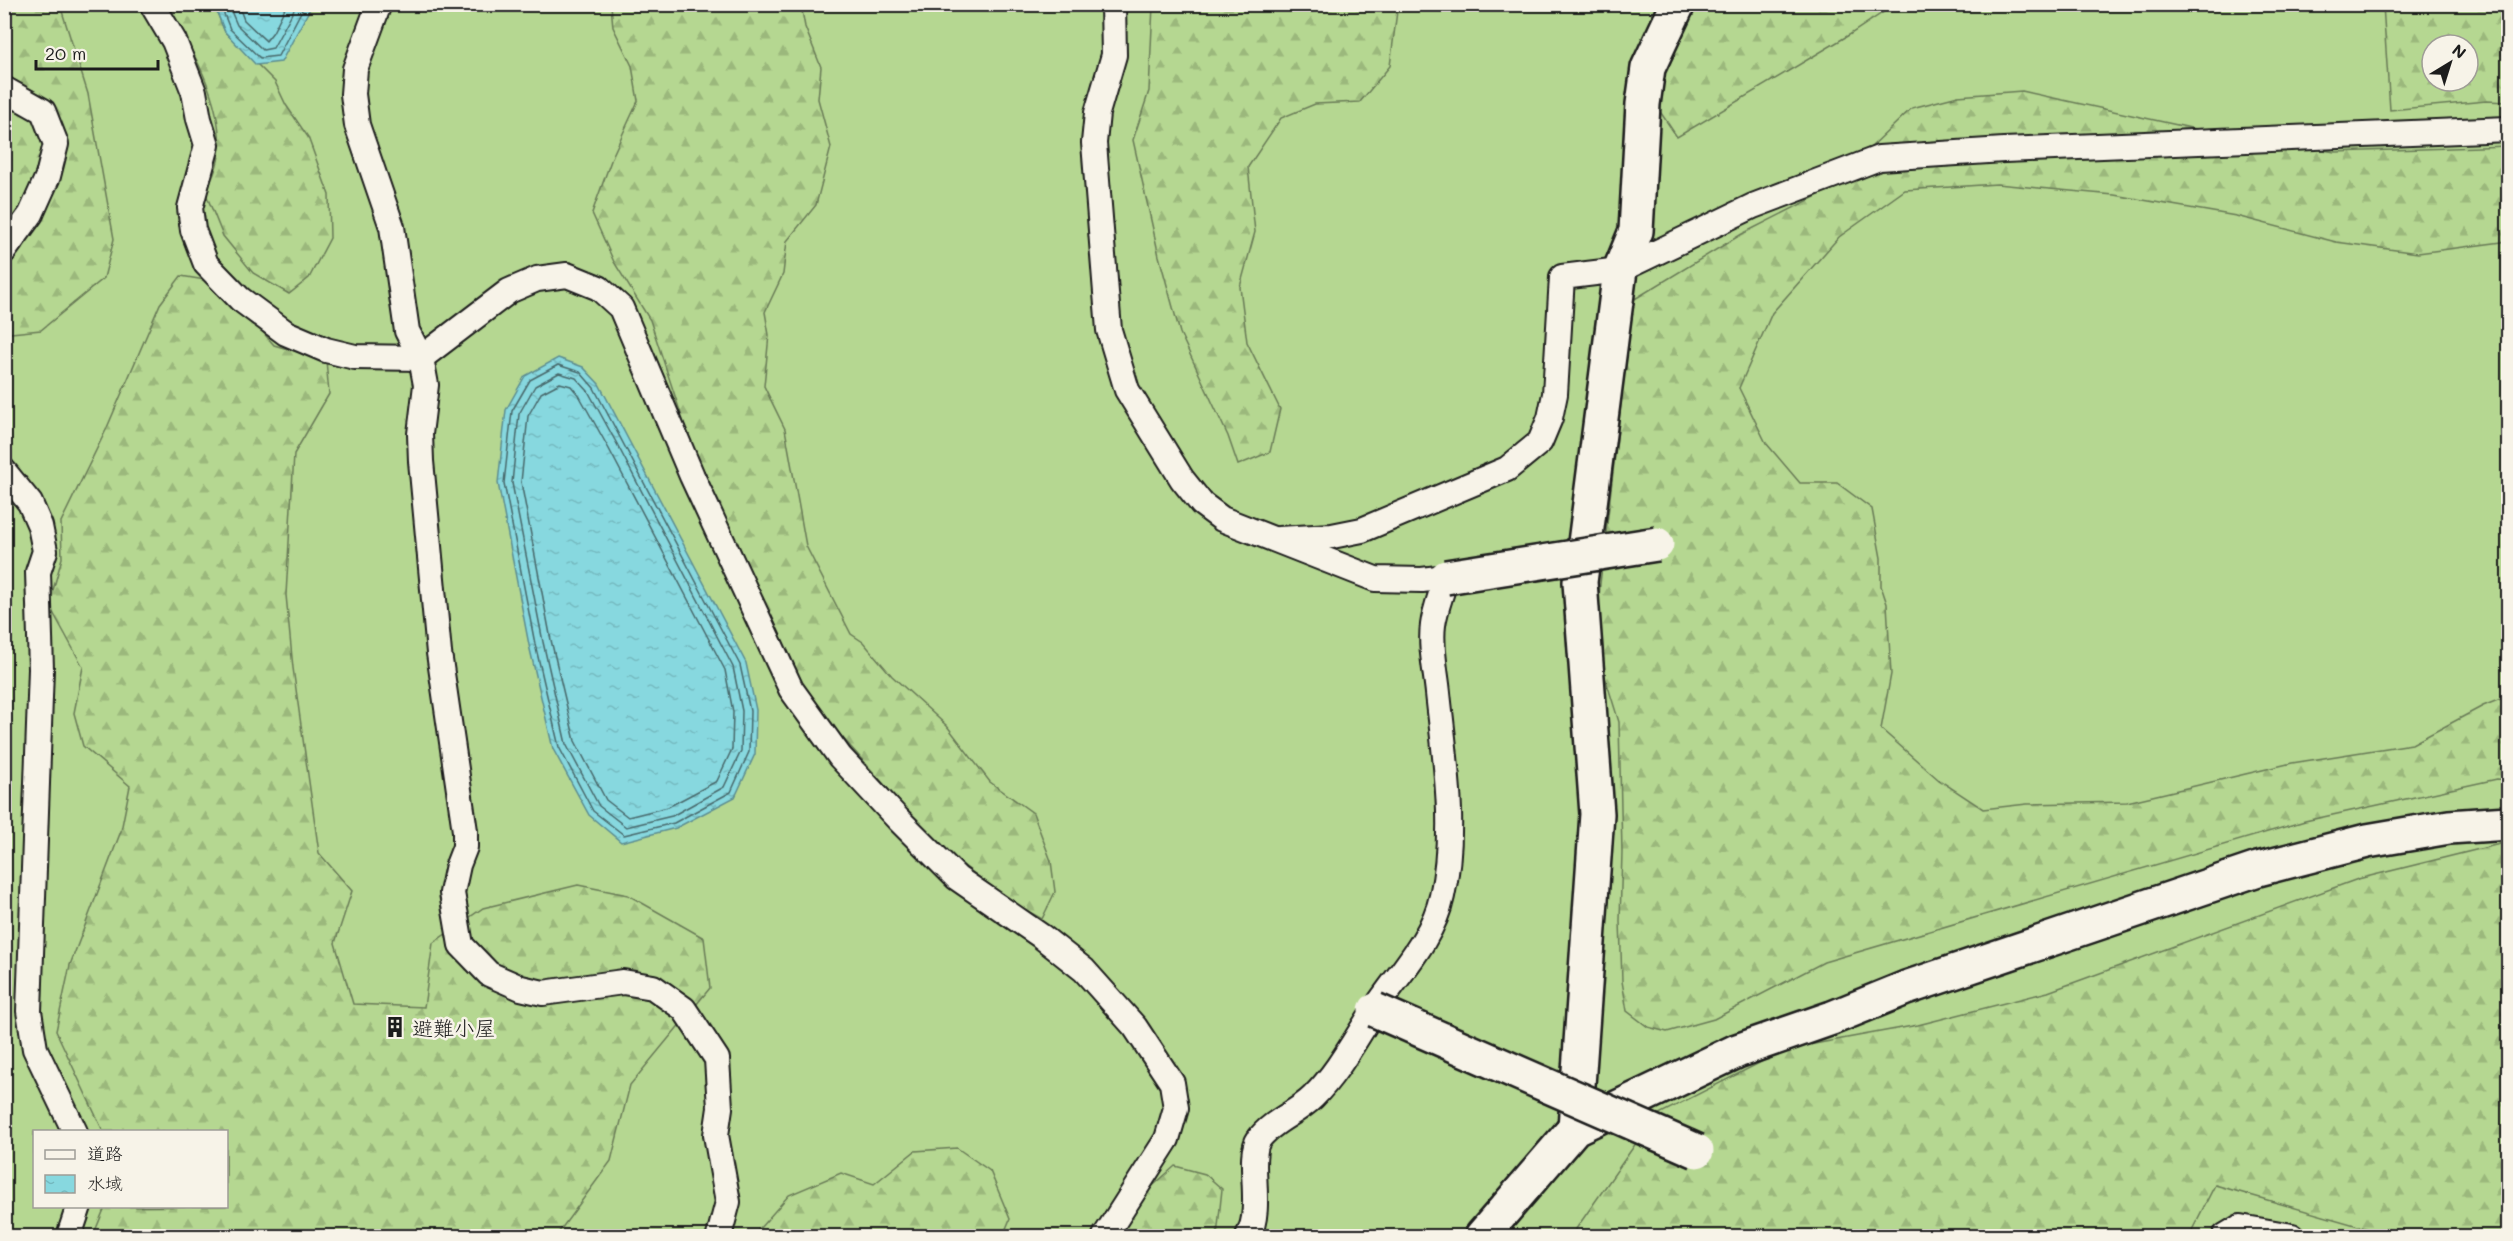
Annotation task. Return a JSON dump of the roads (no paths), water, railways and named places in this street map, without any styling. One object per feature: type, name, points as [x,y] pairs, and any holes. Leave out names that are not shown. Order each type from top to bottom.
[{"type":"street","points":[[1575,1128],[1597,814],[1580,582],[1620,270],[1636,231],[1643,104],[1648,68],[1678,4]]},
{"type":"street","points":[[1446,577],[1657,544]]},
{"type":"street","points":[[1482,1236],[1575,1128],[1737,1051],[1832,1018],[1906,988],[2258,869],[2367,841],[2449,827],[2508,823]]},
{"type":"street","points":[[1375,1010],[1697,1151]]},
{"type":"lane","points":[[152,4],[174,41],[194,92],[207,145],[190,208],[193,230],[206,264],[240,299],[286,333],[326,350],[355,357],[421,358],[509,291],[537,279],[567,275],[598,288],[621,308],[692,476],[791,689],[840,757],[957,878],[1041,936],[1084,970],[1135,1027],[1172,1083],[1176,1108],[1167,1139],[1105,1236]]},
{"type":"lane","points":[[379,4],[355,69],[353,94],[357,125],[392,227],[407,331],[421,358],[426,385],[420,434],[411,459],[439,653],[454,804],[465,847],[458,866],[441,891],[461,945],[489,974],[521,988],[543,993],[623,982],[653,987],[684,1009],[717,1059],[720,1108],[716,1135],[728,1202],[719,1236]]},
{"type":"lane","points":[[1113,4],[1114,55],[1097,113],[1094,143],[1109,330],[1127,390],[1182,479],[1202,504],[1222,519],[1375,579],[1422,580],[1446,577],[1433,626],[1449,807],[1450,848],[1442,898],[1427,935],[1334,1074],[1311,1100],[1268,1130],[1257,1141],[1255,1158],[1257,1205],[1253,1228],[1248,1236]]},
{"type":"lane","points":[[4,89],[43,111],[56,144],[48,176],[31,214],[4,251]]},
{"type":"lane","points":[[1271,540],[1332,536],[1362,530],[1507,469],[1540,442],[1550,418],[1555,394],[1562,277],[1620,270],[1752,206],[1879,158],[2004,150],[2508,129]]},
{"type":"lane","points":[[4,471],[30,503],[40,526],[45,551],[38,572],[41,669],[29,1011],[35,1049],[75,1130]]},
{"type":"lane","points":[[69,1236],[78,1208]]},
{"type":"lane","points":[[2225,1236],[2240,1227],[2292,1236]]},
{"type":"water","points":[[214,5],[312,5],[281,62],[256,65],[225,32]]},
{"type":"water","points":[[558,358],[583,367],[599,384],[746,663],[756,710],[755,754],[735,797],[676,828],[621,842],[589,815],[553,749],[529,645],[498,483],[506,410],[525,376]]},
{"type":"place","name":"避難小屋","points":[[395,1027]]}]
